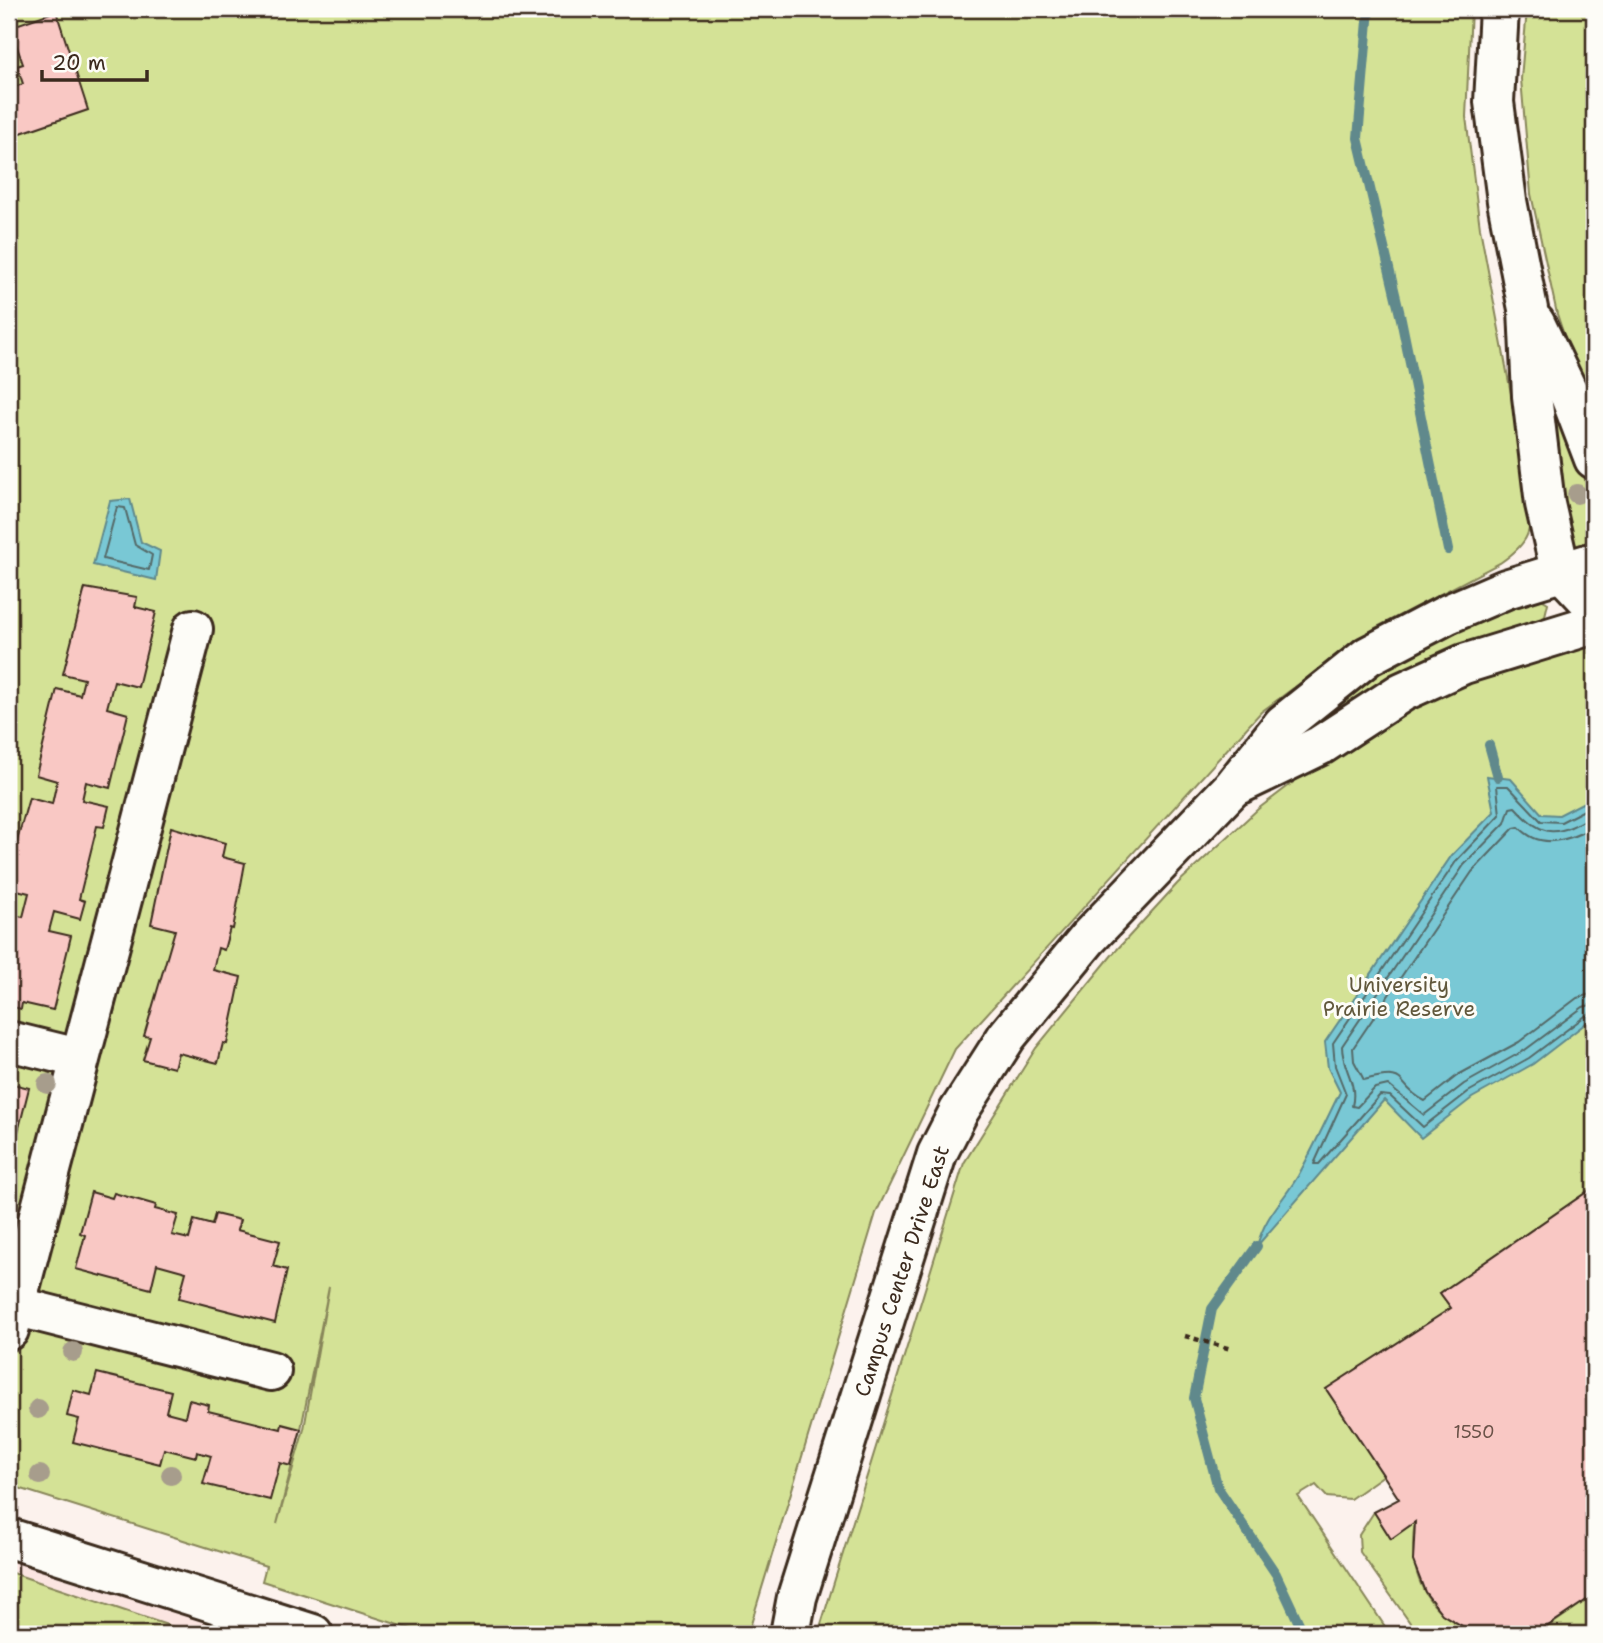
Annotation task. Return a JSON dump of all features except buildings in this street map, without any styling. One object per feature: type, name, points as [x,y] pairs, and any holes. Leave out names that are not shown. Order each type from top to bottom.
[{"type":"street","points":[[1499,9],[1493,102],[1507,201],[1528,309],[1532,396],[1545,504],[1594,606]]},
{"type":"street","points":[[1528,309],[1570,396],[1594,459]]},
{"type":"street","name":"Campus Center Drive East","points":[[790,1634],[797,1597],[937,1154],[958,1111],[1007,1036],[1088,938],[1232,788],[1283,724],[1368,656],[1448,614],[1577,566]]},
{"type":"street","name":"Campus Center Drive East","points":[[1232,788],[1321,745],[1402,692],[1464,664],[1594,624]]},
{"type":"street","points":[[192,629],[12,1318],[271,1371]]},
{"type":"street","points":[[9,1041],[78,1058]]},
{"type":"street","points":[[9,1538],[313,1634]]},
{"type":"street","name":"Campus Center Drive East","points":[[776,1634],[797,1597]]},
{"type":"path","points":[[1185,1336],[1231,1349]]},
{"type":"shaded area","points":[[9,1538],[313,1634],[9,1634]]},
{"type":"green space","points":[[9,9],[1471,9],[1466,117],[1480,228],[1530,495],[1529,527],[1524,541],[1500,563],[1375,628],[1261,712],[955,1049],[876,1213],[748,1634],[427,1634],[262,1581],[266,1566],[9,1485]],"holes":[[[329,1287],[304,1429],[277,1524],[301,1429]]]},
{"type":"green space","points":[[1527,9],[1594,9],[1594,426],[1557,314],[1531,194],[1521,79]]},
{"type":"green space","points":[[1559,415],[1567,427],[1594,506],[1594,544],[1587,550],[1575,546],[1570,536],[1552,420]]},
{"type":"green space","points":[[1538,597],[1548,603],[1543,624],[1308,740],[1301,727],[1382,667],[1486,613]]},
{"type":"green space","name":"University Prairie Reserve","points":[[1594,641],[1594,1187],[1440,1293],[1451,1308],[1326,1389],[1384,1475],[1350,1499],[1327,1497],[1316,1485],[1298,1496],[1390,1634],[818,1634],[964,1163],[1036,1048],[1112,955],[1178,883],[1258,809],[1337,749],[1419,702],[1538,655]]},
{"type":"green space","points":[[1374,1512],[1391,1538],[1415,1522],[1414,1560],[1421,1584],[1434,1606],[1448,1618],[1476,1634],[1418,1634],[1360,1552],[1359,1535]]},
{"type":"green space","points":[[9,1572],[194,1634],[9,1634]]},
{"type":"green space","points":[[1594,1595],[1594,1634],[1536,1634],[1545,1629]]},
{"type":"water","points":[[130,499],[141,542],[160,551],[156,580],[93,565],[110,501]]},
{"type":"water","points":[[1487,776],[1511,779],[1542,814],[1559,815],[1594,797],[1594,1017],[1533,1064],[1472,1098],[1421,1138],[1384,1100],[1257,1246],[1269,1217],[1304,1166],[1340,1092],[1328,1068],[1325,1042],[1452,855],[1494,812]]},
{"type":"waterway","points":[[1369,9],[1358,138],[1401,319],[1448,550]]},
{"type":"waterway","points":[[1489,745],[1498,777]]},
{"type":"waterway","points":[[1257,1246],[1212,1309],[1194,1398],[1218,1488],[1276,1574],[1304,1634]]}]
